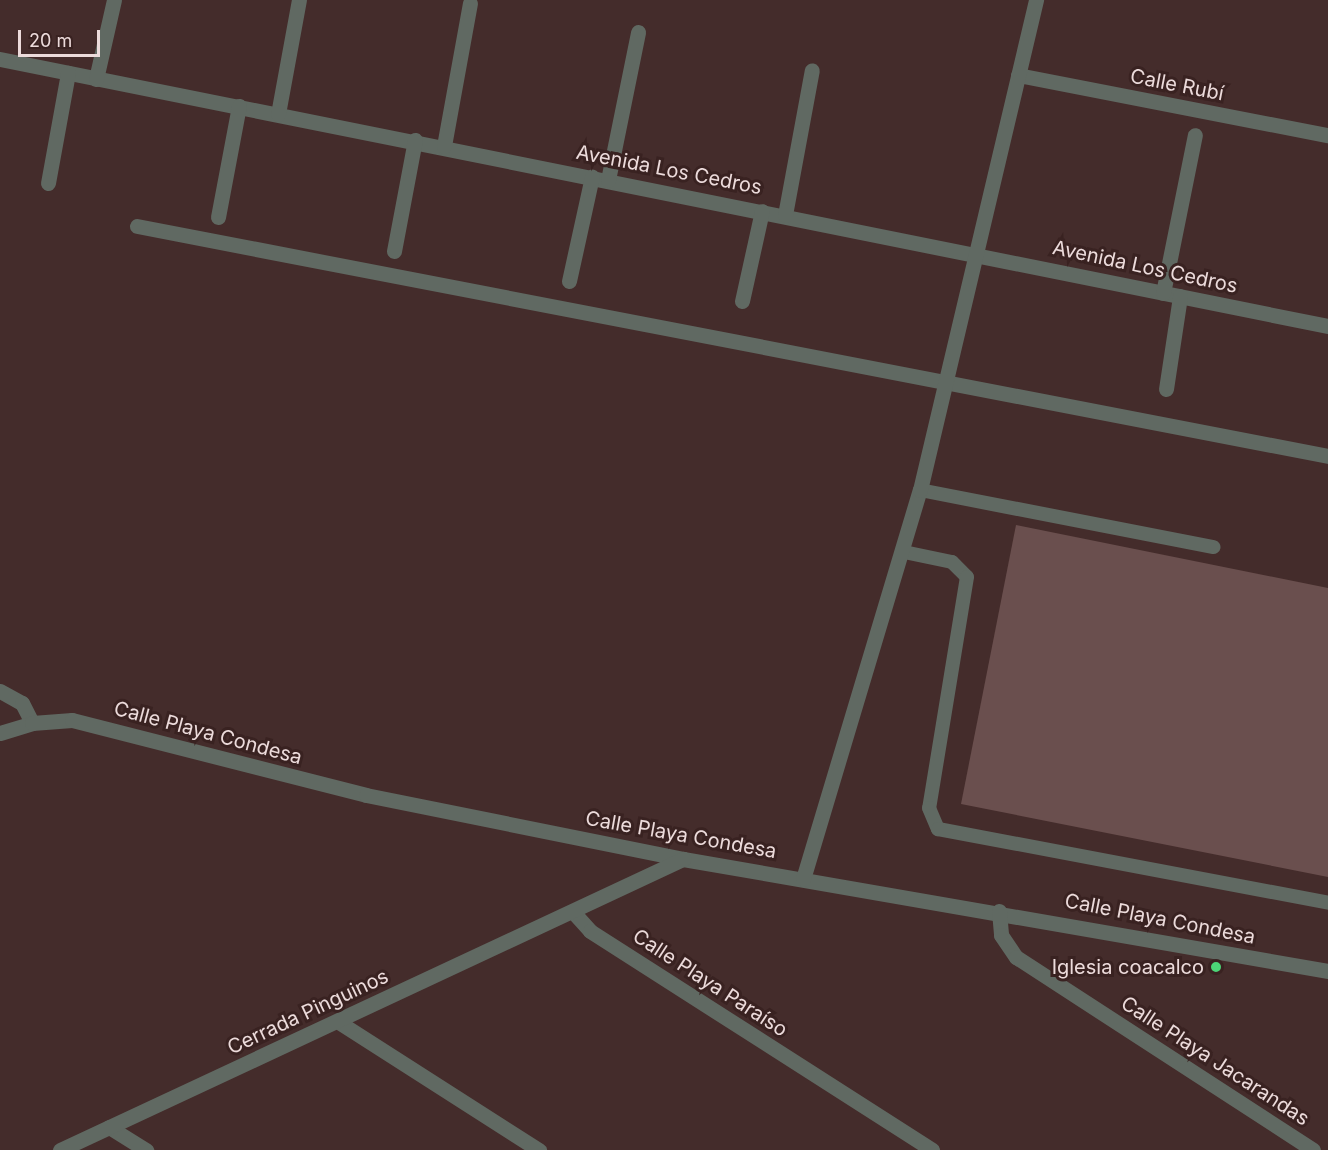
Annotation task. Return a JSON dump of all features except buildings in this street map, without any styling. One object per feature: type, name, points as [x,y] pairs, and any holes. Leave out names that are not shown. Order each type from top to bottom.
[{"type":"street","points":[[96,79],[114,0]]},
{"type":"street","points":[[278,114],[299,0]]},
{"type":"street","points":[[804,879],[921,490],[948,383],[1036,0]]},
{"type":"street","points":[[444,146],[470,3]]},
{"type":"street","points":[[608,180],[639,32]]},
{"type":"street","name":"Avenida Los Cedros","points":[[0,59],[415,140],[1328,326]]},
{"type":"street","points":[[785,215],[812,70]]},
{"type":"street","points":[[48,183],[68,73]]},
{"type":"street","name":"Calle Rubí","points":[[1018,75],[1328,135]]},
{"type":"street","points":[[218,217],[239,106]]},
{"type":"street","points":[[1163,293],[1195,135]]},
{"type":"street","points":[[394,250],[415,140]]},
{"type":"street","points":[[569,281],[592,176]]},
{"type":"street","points":[[742,301],[762,211]]},
{"type":"street","points":[[137,226],[1328,456]]},
{"type":"street","points":[[1166,389],[1180,296]]},
{"type":"street","points":[[0,691],[22,703],[32,723]]},
{"type":"street","name":"Calle Playa Condesa","points":[[0,733],[32,723],[72,720],[134,732],[348,790],[683,859],[999,911],[1328,971]]},
{"type":"street","points":[[574,913],[683,859]]},
{"type":"street","name":"Calle Playa Jacarandas","points":[[999,911],[1000,935],[1016,957],[1312,1150]]},
{"type":"street","name":"Cerrada Pinguinos","points":[[60,1150],[574,913]]},
{"type":"street","name":"Calle Playa Paraíso","points":[[574,913],[590,931],[932,1150]]},
{"type":"street","points":[[337,1021],[538,1150]]},
{"type":"street","points":[[109,1126],[146,1150]]},
{"type":"lane","points":[[921,490],[1214,547]]},
{"type":"lane","points":[[904,552],[952,562],[968,577],[929,808],[938,829],[1328,903]]},
{"type":"place","name":"Iglesia coacalco","points":[[1216,967]]}]
